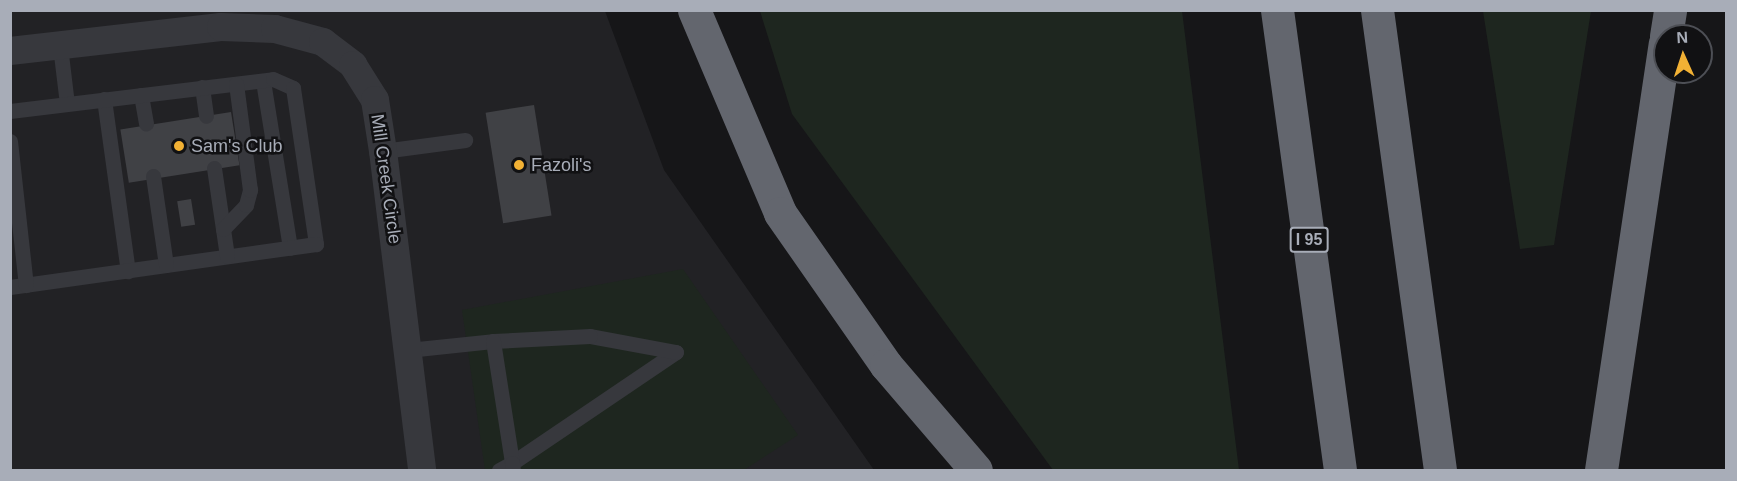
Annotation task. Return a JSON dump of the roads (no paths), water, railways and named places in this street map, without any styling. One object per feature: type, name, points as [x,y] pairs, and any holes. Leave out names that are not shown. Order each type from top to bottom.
[{"type":"highway","points":[[694,10],[780,213],[886,364],[976,471]]},
{"type":"highway","name":"I 95","points":[[1277,10],[1340,471]]},
{"type":"highway","points":[[1377,10],[1440,471]]},
{"type":"highway","points":[[1601,471],[1659,84]]},
{"type":"street","name":"Mill Creek Circle","points":[[10,51],[221,27],[275,29],[323,42],[353,65],[375,100],[422,471]]},
{"type":"lane","points":[[60,46],[66,104]]},
{"type":"lane","points":[[10,111],[263,81],[293,88],[316,244],[10,287]]},
{"type":"lane","points":[[263,81],[290,248]]},
{"type":"lane","points":[[223,229],[246,205],[250,189],[236,84]]},
{"type":"lane","points":[[202,87],[206,116]]},
{"type":"lane","points":[[141,95],[146,124]]},
{"type":"lane","points":[[104,99],[128,271]]},
{"type":"lane","points":[[383,151],[465,140]]},
{"type":"lane","points":[[10,141],[26,285]]},
{"type":"lane","points":[[214,168],[227,256]]},
{"type":"lane","points":[[153,176],[166,265]]},
{"type":"lane","points":[[408,350],[493,340],[590,336],[676,352],[508,468],[493,340]]},
{"type":"place","name":"Sam's Club","points":[[179,146]]},
{"type":"place","name":"Fazoli's","points":[[519,165]]}]
